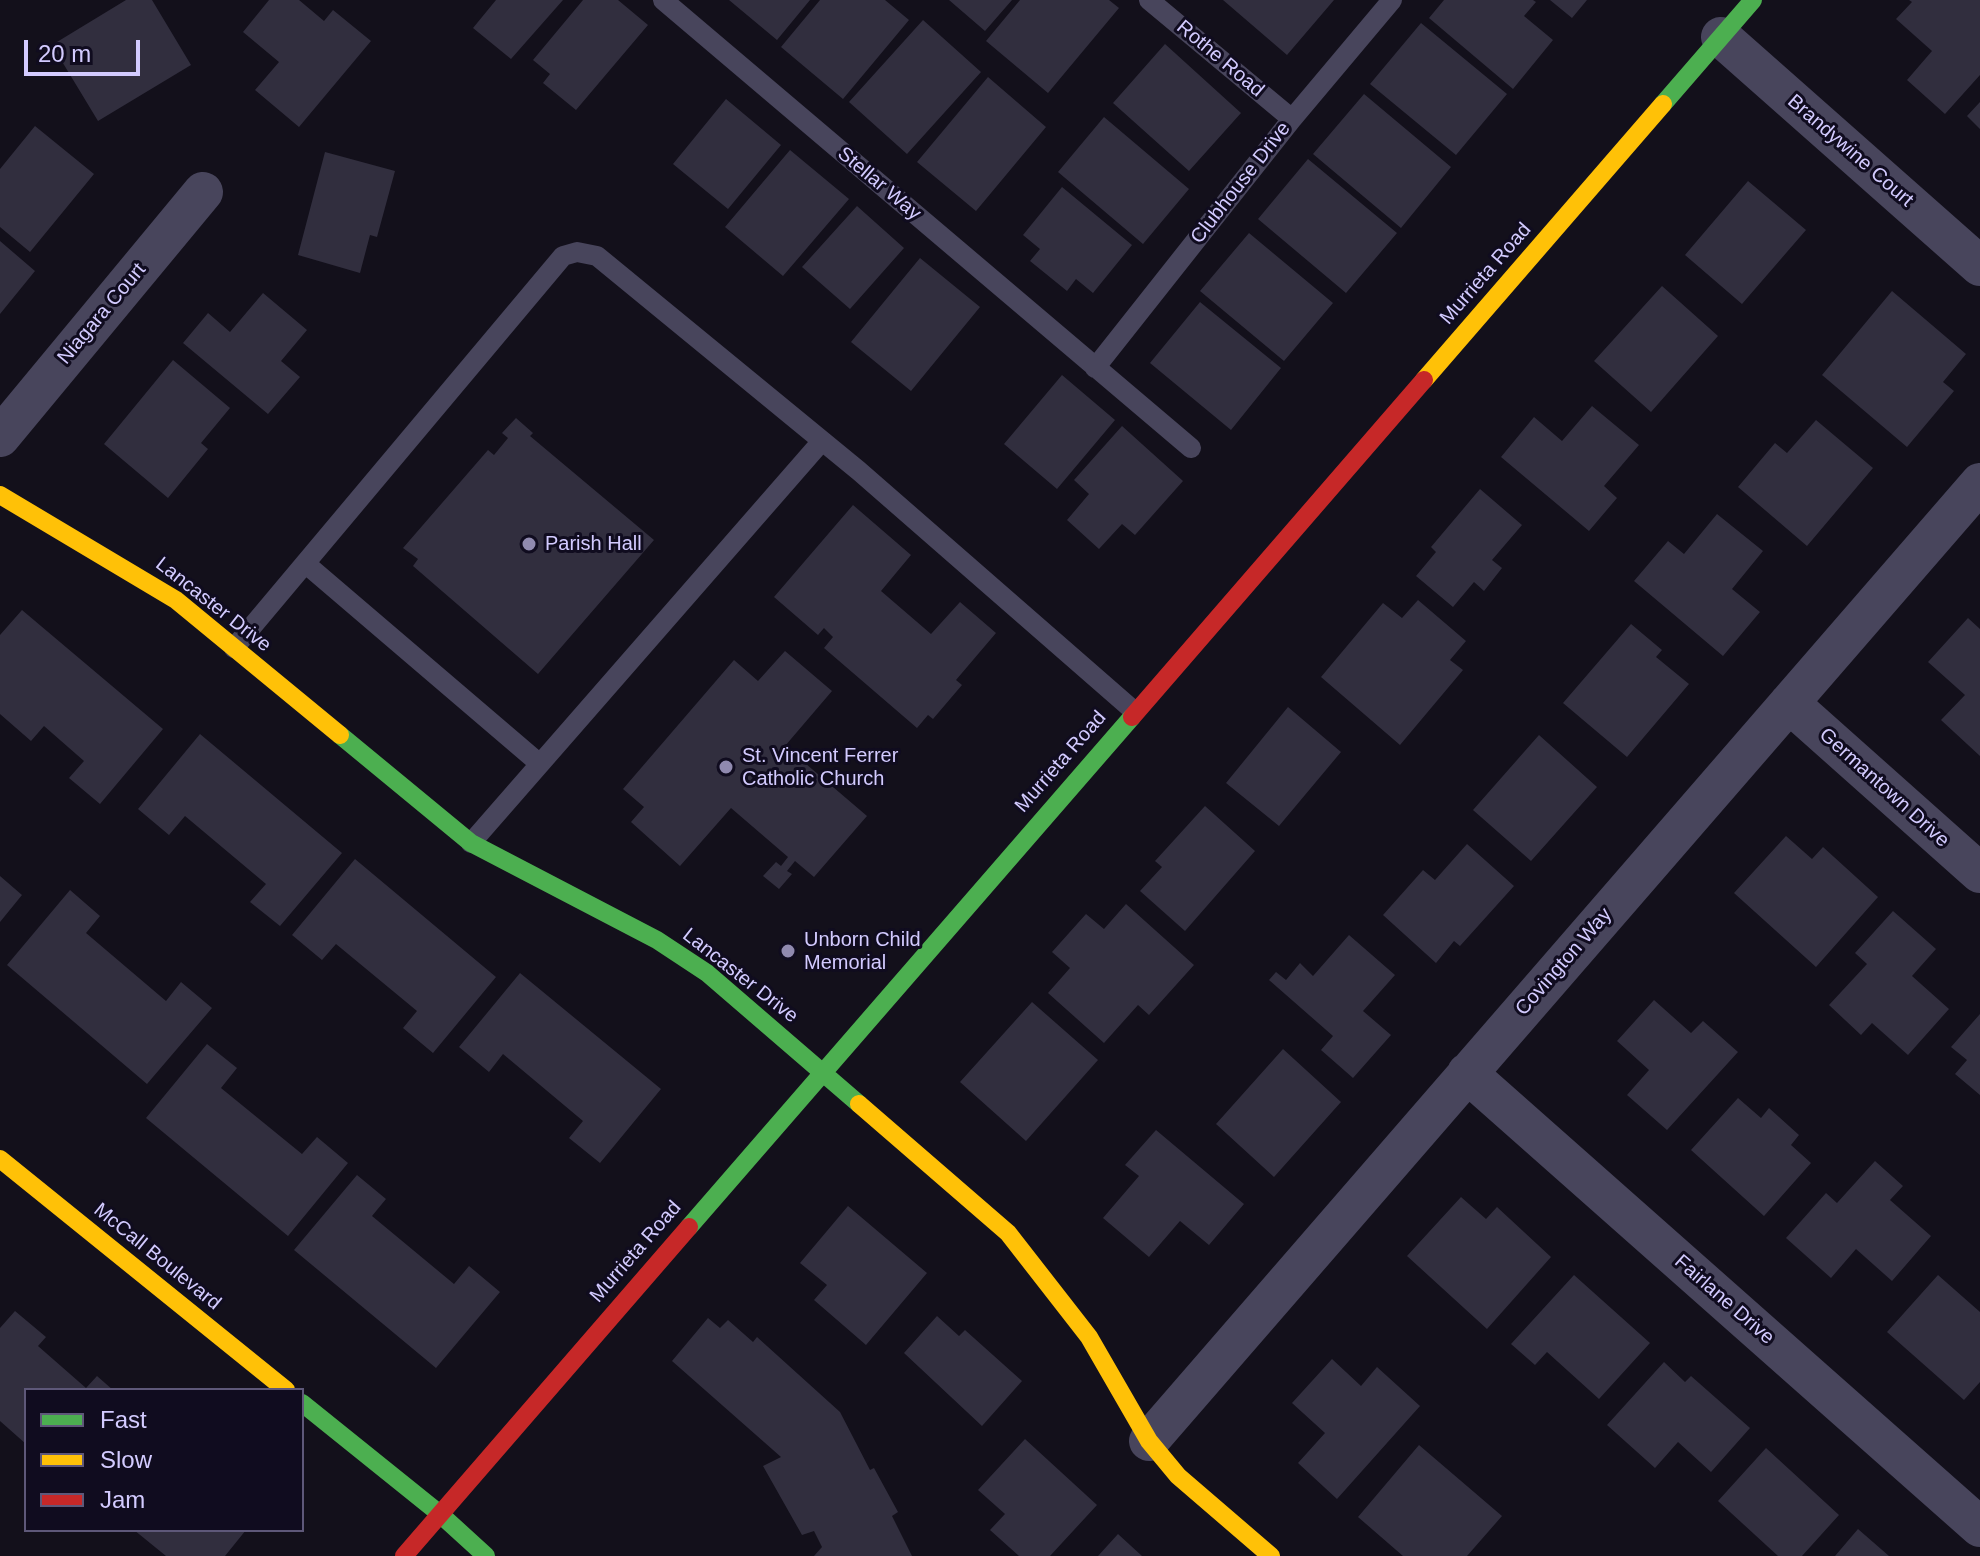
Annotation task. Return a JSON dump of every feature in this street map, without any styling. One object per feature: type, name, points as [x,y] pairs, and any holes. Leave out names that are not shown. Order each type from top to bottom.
[{"type":"street","name":"Murrieta Road","points":[[404,1556],[1753,0]]},
{"type":"street","name":"Brandywine Court","points":[[1721,37],[1980,266]]},
{"type":"street","name":"Niagara Court","points":[[0,437],[203,192]]},
{"type":"street","name":"Covington Way","points":[[1149,1441],[1980,483]]},
{"type":"street","name":"Lancaster Drive","points":[[0,495],[176,600],[471,843],[544,884],[657,940],[707,973],[1008,1233],[1089,1337],[1149,1441],[1178,1476],[1271,1556]]},
{"type":"street","name":"Germantown Drive","points":[[1789,703],[1980,873]]},
{"type":"street","name":"Fairlane Drive","points":[[1467,1073],[1980,1527]]},
{"type":"street","name":"McCall Boulevard","points":[[0,1159],[284,1388]]},
{"type":"street","points":[[304,1405],[440,1514],[486,1556]]},
{"type":"lane","name":"Stellar Way","points":[[663,0],[1191,448]]},
{"type":"lane","name":"Rothe Road","points":[[1149,0],[1292,119]]},
{"type":"lane","name":"Clubhouse Drive","points":[[1095,368],[1292,119],[1392,0]]},
{"type":"lane","points":[[234,648],[563,256],[577,252],[597,256],[822,441],[1134,711]]},
{"type":"lane","points":[[471,843],[822,441]]},
{"type":"lane","points":[[306,564],[540,764]]},
{"type":"building","points":[[126,0],[152,0],[191,65],[98,121],[52,45]]},
{"type":"building","points":[[269,0],[299,0],[324,21],[333,10],[371,41],[299,127],[255,90],[279,62],[243,32]]},
{"type":"building","points":[[496,0],[563,0],[511,59],[473,28]]},
{"type":"building","points":[[583,0],[618,0],[648,25],[576,110],[543,83],[550,74],[533,60]]},
{"type":"building","points":[[729,0],[810,0],[777,40]]},
{"type":"building","points":[[820,0],[885,0],[909,20],[843,99],[781,47]]},
{"type":"building","points":[[949,0],[1012,0],[985,31]]},
{"type":"building","points":[[1020,0],[1109,0],[1119,8],[1048,93],[986,41]]},
{"type":"building","points":[[1223,0],[1334,0],[1287,55]]},
{"type":"building","points":[[1444,0],[1533,0],[1536,2],[1524,16],[1553,40],[1513,89],[1429,18]]},
{"type":"building","points":[[1550,0],[1587,0],[1572,18]]},
{"type":"building","points":[[1909,0],[1980,0],[1980,75],[1945,114],[1907,80],[1932,51],[1896,19],[1912,2]]},
{"type":"building","points":[[923,20],[981,72],[907,154],[849,102]]},
{"type":"building","points":[[1421,23],[1507,94],[1456,155],[1370,84]]},
{"type":"building","points":[[1165,44],[1241,113],[1189,171],[1113,103]]},
{"type":"building","points":[[988,77],[1046,127],[976,211],[917,162]]},
{"type":"building","points":[[1364,94],[1451,167],[1401,228],[1313,154]]},
{"type":"building","points":[[726,99],[781,145],[728,209],[673,164]]},
{"type":"building","points":[[1980,102],[1980,129],[1967,116]]},
{"type":"building","points":[[1104,117],[1189,189],[1143,244],[1058,172]]},
{"type":"building","points":[[35,126],[94,174],[30,252],[0,227],[0,169]]},
{"type":"building","points":[[790,150],[849,199],[783,276],[725,227]]},
{"type":"building","points":[[325,152],[395,171],[377,237],[370,235],[360,273],[298,255]]},
{"type":"building","points":[[1308,159],[1397,233],[1346,293],[1258,219]]},
{"type":"building","points":[[1748,181],[1806,230],[1742,304],[1685,255]]},
{"type":"building","points":[[1062,187],[1132,245],[1093,293],[1076,279],[1067,291],[1030,261],[1040,249],[1023,235]]},
{"type":"building","points":[[857,206],[904,248],[850,309],[802,267]]},
{"type":"building","points":[[1249,233],[1333,303],[1284,361],[1200,291]]},
{"type":"building","points":[[0,241],[35,271],[0,314]]},
{"type":"building","points":[[920,258],[980,307],[911,391],[851,342]]},
{"type":"building","points":[[1662,286],[1718,336],[1651,412],[1594,361]]},
{"type":"building","points":[[1892,291],[1966,354],[1943,382],[1954,391],[1907,447],[1822,375]]},
{"type":"building","points":[[263,293],[307,330],[281,361],[300,377],[268,414],[183,343],[208,313],[230,332]]},
{"type":"building","points":[[1200,302],[1281,368],[1231,430],[1150,363]]},
{"type":"building","points":[[173,360],[230,408],[201,443],[208,449],[168,498],[104,444]]},
{"type":"building","points":[[1062,375],[1115,420],[1057,489],[1004,444]]},
{"type":"building","points":[[1592,406],[1639,445],[1604,486],[1617,498],[1589,531],[1501,457],[1534,417],[1562,441]]},
{"type":"building","name":"Parish Hall","points":[[516,418],[533,433],[530,436],[654,540],[538,674],[413,566],[418,559],[403,548],[488,450],[494,455],[508,438],[502,433]]},
{"type":"building","points":[[1816,420],[1873,468],[1807,546],[1738,487],[1775,443],[1787,453]]},
{"type":"building","points":[[1122,426],[1183,481],[1135,535],[1122,524],[1099,549],[1067,520],[1089,494],[1074,480]]},
{"type":"building","points":[[1480,489],[1522,525],[1492,560],[1502,568],[1484,591],[1474,582],[1453,607],[1416,576],[1436,552],[1431,547]]},
{"type":"building","points":[[853,505],[911,555],[881,591],[931,634],[960,602],[996,633],[956,680],[962,685],[933,719],[928,715],[917,728],[824,648],[833,637],[824,628],[818,635],[774,597]]},
{"type":"building","points":[[1717,514],[1763,551],[1732,589],[1760,612],[1723,656],[1634,581],[1668,541],[1684,554]]},
{"type":"building","points":[[1418,600],[1466,641],[1450,660],[1463,670],[1400,745],[1321,677],[1383,603],[1402,618]]},
{"type":"building","points":[[22,610],[163,729],[100,804],[69,778],[84,761],[44,726],[31,741],[0,714],[0,635]]},
{"type":"building","points":[[1968,618],[1980,629],[1980,756],[1941,720],[1965,695],[1928,662]]},
{"type":"building","points":[[1631,624],[1662,650],[1656,657],[1689,684],[1627,757],[1563,703]]},
{"type":"building","name":"St. Vincent Ferrer Catholic Church","points":[[785,651],[832,691],[785,746],[867,816],[814,877],[795,861],[787,871],[792,874],[779,889],[763,876],[776,862],[781,866],[788,857],[731,808],[680,866],[631,822],[644,807],[623,789],[734,660],[758,681]]},
{"type":"building","points":[[1288,707],[1341,752],[1279,826],[1226,783]]},
{"type":"building","points":[[200,734],[342,853],[280,926],[250,902],[266,884],[185,816],[169,835],[138,809]]},
{"type":"building","points":[[1539,735],[1597,787],[1531,861],[1473,810]]},
{"type":"building","points":[[1205,806],[1255,851],[1185,931],[1140,891],[1162,867],[1155,861]]},
{"type":"building","points":[[1786,836],[1812,859],[1823,847],[1878,897],[1816,967],[1734,893]]},
{"type":"building","points":[[1467,844],[1514,886],[1460,946],[1454,941],[1436,963],[1383,915],[1423,870],[1435,880]]},
{"type":"building","points":[[355,859],[496,977],[433,1053],[403,1028],[417,1011],[336,944],[322,960],[292,935]]},
{"type":"building","points":[[0,876],[22,895],[0,922]]},
{"type":"building","points":[[70,890],[100,916],[86,933],[166,1001],[181,982],[212,1008],[147,1084],[7,965]]},
{"type":"building","points":[[1126,904],[1194,965],[1149,1015],[1138,1005],[1104,1043],[1048,993],[1070,968],[1052,952],[1086,914],[1104,929]]},
{"type":"building","points":[[1893,911],[1936,949],[1912,976],[1949,1009],[1908,1055],[1872,1023],[1861,1035],[1829,1005],[1867,964],[1855,953]]},
{"type":"building","points":[[1349,935],[1395,975],[1363,1011],[1391,1035],[1353,1078],[1321,1050],[1333,1036],[1269,980],[1276,972],[1286,980],[1300,963],[1313,976]]},
{"type":"building","points":[[520,973],[661,1089],[600,1163],[569,1138],[583,1121],[503,1054],[489,1072],[459,1047]]},
{"type":"building","points":[[1654,1000],[1691,1033],[1703,1021],[1738,1052],[1667,1130],[1627,1095],[1649,1070],[1617,1041]]},
{"type":"building","points":[[1032,1002],[1098,1060],[1026,1141],[960,1082]]},
{"type":"building","points":[[1980,1014],[1980,1095],[1955,1074],[1967,1060],[1951,1047]]},
{"type":"building","points":[[207,1044],[237,1068],[221,1088],[302,1154],[317,1137],[348,1163],[288,1236],[146,1118]]},
{"type":"building","points":[[1283,1049],[1341,1102],[1274,1177],[1216,1124]]},
{"type":"building","points":[[1738,1098],[1761,1118],[1769,1108],[1799,1135],[1791,1145],[1811,1163],[1764,1216],[1691,1150]]},
{"type":"building","points":[[1156,1130],[1244,1204],[1209,1245],[1180,1221],[1149,1257],[1103,1218],[1139,1176],[1125,1165]]},
{"type":"building","points":[[1875,1161],[1903,1186],[1890,1200],[1931,1236],[1892,1281],[1856,1249],[1831,1278],[1786,1238],[1826,1193],[1837,1203]]},
{"type":"building","points":[[357,1175],[386,1199],[372,1216],[454,1284],[469,1266],[500,1292],[436,1368],[294,1250]]},
{"type":"building","points":[[1461,1197],[1486,1219],[1497,1207],[1551,1257],[1487,1329],[1407,1256]]},
{"type":"building","points":[[848,1206],[927,1273],[866,1345],[814,1300],[827,1285],[800,1263]]},
{"type":"building","points":[[1574,1275],[1650,1343],[1599,1399],[1547,1352],[1535,1365],[1511,1344]]},
{"type":"building","points":[[1938,1275],[1980,1312],[1980,1382],[1964,1400],[1887,1332]]},
{"type":"building","points":[[15,1311],[46,1337],[38,1346],[86,1388],[24,1388],[24,1442],[0,1421],[0,1328]]},
{"type":"building","points":[[937,1316],[959,1336],[965,1330],[1022,1381],[982,1426],[904,1353]]},
{"type":"building","points":[[708,1318],[720,1328],[728,1320],[753,1342],[757,1337],[840,1412],[870,1470],[874,1468],[898,1512],[892,1516],[912,1556],[814,1556],[822,1547],[814,1531],[802,1535],[763,1466],[781,1457],[672,1361]]},
{"type":"building","points":[[1332,1359],[1361,1386],[1377,1367],[1420,1406],[1337,1499],[1298,1463],[1325,1433],[1292,1403]]},
{"type":"building","points":[[1664,1362],[1685,1382],[1691,1376],[1750,1428],[1711,1472],[1678,1442],[1655,1468],[1607,1425]]},
{"type":"building","points":[[97,1376],[111,1388],[86,1388]]},
{"type":"building","points":[[1025,1439],[1097,1505],[1050,1556],[1019,1556],[990,1530],[1005,1514],[978,1490]]},
{"type":"building","points":[[1419,1445],[1502,1516],[1467,1556],[1403,1556],[1358,1517]]},
{"type":"building","points":[[1766,1448],[1839,1515],[1802,1556],[1778,1556],[1718,1501]]},
{"type":"building","points":[[1858,1529],[1889,1556],[1835,1556]]},
{"type":"building","points":[[136,1532],[244,1532],[225,1556],[166,1556]]},
{"type":"building","points":[[1118,1534],[1142,1556],[1098,1556]]},
{"type":"traffic: fast","points":[[1663,104],[1753,0]]},
{"type":"traffic: fast","points":[[689,1227],[1132,717]]},
{"type":"traffic: fast","points":[[340,735],[471,843],[657,940],[707,973],[859,1104]]},
{"type":"traffic: fast","points":[[304,1405],[440,1514],[486,1556]]},
{"type":"traffic: slow","points":[[1424,380],[1663,104]]},
{"type":"traffic: slow","points":[[0,495],[176,600],[340,735]]},
{"type":"traffic: slow","points":[[859,1104],[1008,1233],[1089,1337],[1149,1441],[1178,1476],[1271,1556]]},
{"type":"traffic: slow","points":[[0,1159],[284,1388]]},
{"type":"traffic: jam","points":[[1132,717],[1424,380]]},
{"type":"traffic: jam","points":[[404,1556],[689,1227]]},
{"type":"place","name":"Parish Hall","points":[[529,544]]},
{"type":"place","name":"St. Vincent Ferrer Catholic Church","points":[[726,767]]},
{"type":"place","name":"Unborn Child Memorial","points":[[788,951]]}]
